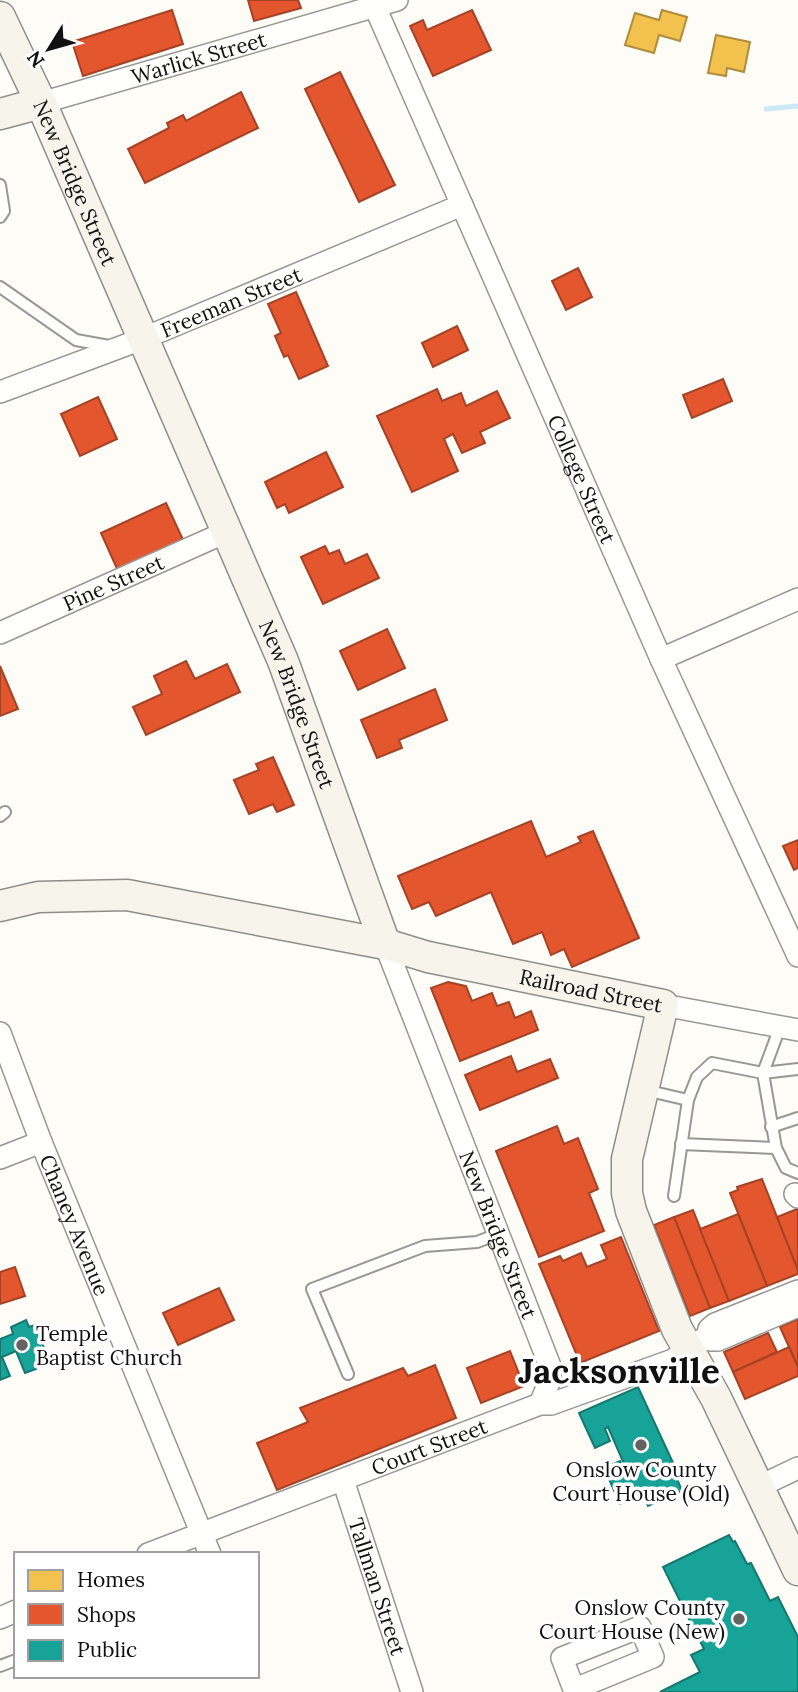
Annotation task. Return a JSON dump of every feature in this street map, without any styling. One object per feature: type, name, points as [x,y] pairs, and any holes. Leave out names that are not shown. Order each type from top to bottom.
[{"type":"main road","name":"New Bridge Street","points":[[0,18],[41,103],[133,342],[226,532],[283,660],[385,944]]},
{"type":"main road","name":"Warlick Street","points":[[0,114],[41,103]]},
{"type":"main road","name":"Railroad Street","points":[[0,906],[38,897],[127,895],[385,944],[428,957],[663,1004]]},
{"type":"main road","points":[[663,1004],[626,1159],[626,1193],[637,1231],[697,1343],[716,1398],[798,1570]]},
{"type":"street","name":"Warlick Street","points":[[41,103],[373,3],[397,0]]},
{"type":"street","name":"College Street","points":[[373,3],[661,659],[798,956]]},
{"type":"street","name":"Freeman Street","points":[[0,393],[133,342],[462,205]]},
{"type":"street","name":"Pine Street","points":[[0,633],[226,532]]},
{"type":"street","points":[[661,659],[798,599]]},
{"type":"street","name":"New Bridge Street","points":[[385,944],[550,1366],[550,1380],[540,1404]]},
{"type":"street","name":"Railroad Street","points":[[663,1004],[789,1029]]},
{"type":"street","name":"Chaney Avenue","points":[[0,1033],[41,1142],[209,1552]]},
{"type":"street","points":[[0,1158],[41,1142]]},
{"type":"street","name":"Court Street","points":[[153,1552],[540,1404],[551,1404],[673,1360],[697,1343],[718,1340],[748,1319],[790,1302]]},
{"type":"street","points":[[758,1487],[798,1468]]},
{"type":"street","name":"Tallman Street","points":[[343,1480],[412,1692]]},
{"type":"lane","points":[[0,185],[4,211],[0,217]]},
{"type":"lane","points":[[0,287],[76,340],[101,346],[133,342]]},
{"type":"lane","points":[[789,1029],[763,1073],[776,1148],[797,1188]]},
{"type":"lane","points":[[674,1196],[688,1100],[697,1077],[712,1063],[763,1073],[798,1069]]},
{"type":"lane","points":[[642,1089],[688,1100]]},
{"type":"lane","points":[[771,1127],[798,1118]]},
{"type":"lane","points":[[681,1144],[776,1148]]},
{"type":"lane","points":[[348,1374],[312,1289],[425,1246],[477,1242],[498,1234]]},
{"type":"building: Homes","points":[[662,10],[687,17],[680,41],[659,35],[654,53],[625,45],[635,13],[659,20]]},
{"type":"building: Homes","points":[[716,35],[750,42],[744,72],[727,68],[726,76],[708,73]]},
{"type":"building: Shops","points":[[248,0],[298,0],[301,8],[254,21]]},
{"type":"building: Shops","points":[[172,10],[183,44],[83,76],[72,42]]},
{"type":"building: Shops","points":[[472,10],[491,50],[433,76],[410,26],[423,20],[427,30]]},
{"type":"building: Shops","points":[[340,72],[395,185],[359,202],[305,89]]},
{"type":"building: Shops","points":[[241,92],[258,128],[145,183],[128,149],[169,128],[167,123],[183,115],[186,121]]},
{"type":"building: Shops","points":[[578,268],[592,297],[566,310],[552,281]]},
{"type":"building: Shops","points":[[296,292],[328,366],[299,379],[288,355],[284,357],[275,336],[281,333],[268,304]]},
{"type":"building: Shops","points":[[457,326],[468,350],[433,367],[422,343]]},
{"type":"building: Shops","points":[[723,379],[732,401],[692,418],[683,395]]},
{"type":"building: Shops","points":[[437,389],[442,401],[461,393],[466,406],[497,391],[510,418],[480,432],[485,443],[462,453],[453,434],[444,439],[458,471],[412,492],[377,416]]},
{"type":"building: Shops","points":[[98,397],[117,439],[80,456],[61,414]]},
{"type":"building: Shops","points":[[326,452],[343,487],[289,513],[285,504],[277,508],[265,482]]},
{"type":"building: Shops","points":[[166,503],[184,542],[118,571],[101,533]]},
{"type":"building: Shops","points":[[325,546],[329,554],[339,550],[345,564],[367,554],[379,578],[323,604],[301,557]]},
{"type":"building: Shops","points":[[387,629],[405,668],[358,690],[340,651]]},
{"type":"building: Shops","points":[[186,661],[195,679],[227,664],[240,692],[146,735],[133,707],[162,694],[154,676]]},
{"type":"building: Shops","points":[[0,666],[18,709],[0,716]]},
{"type":"building: Shops","points":[[435,689],[447,720],[399,740],[402,748],[377,758],[361,720]]},
{"type":"building: Shops","points":[[273,757],[294,805],[277,812],[273,804],[249,814],[234,780],[259,770],[256,764]]},
{"type":"building: Shops","points":[[531,821],[546,857],[581,842],[578,837],[593,831],[639,938],[572,967],[564,949],[551,955],[542,932],[513,944],[491,892],[436,916],[429,902],[412,909],[398,876]]},
{"type":"building: Shops","points":[[798,840],[798,868],[794,870],[783,846]]},
{"type":"building: Shops","points":[[448,982],[466,986],[472,1001],[492,993],[497,1006],[509,1002],[515,1018],[531,1011],[538,1030],[460,1061],[431,988]]},
{"type":"building: Shops","points":[[511,1056],[517,1072],[550,1059],[558,1078],[480,1110],[465,1075]]},
{"type":"building: Shops","points":[[557,1126],[564,1144],[578,1138],[598,1189],[589,1193],[604,1231],[539,1257],[496,1151]]},
{"type":"building: Shops","points":[[762,1179],[798,1270],[798,1274],[767,1286],[730,1193],[738,1190],[737,1187]]},
{"type":"building: Shops","points":[[797,1209],[798,1211],[798,1270],[777,1217]]},
{"type":"building: Shops","points":[[693,1210],[729,1301],[710,1308],[674,1217]]},
{"type":"building: Shops","points":[[738,1214],[767,1286],[729,1301],[700,1229]]},
{"type":"building: Shops","points":[[674,1217],[710,1308],[690,1316],[654,1225]]},
{"type":"building: Shops","points":[[621,1237],[659,1331],[580,1363],[539,1264],[560,1256],[563,1261],[581,1253],[587,1267],[607,1259],[601,1245]]},
{"type":"building: Shops","points":[[15,1267],[25,1296],[0,1304],[0,1272]]},
{"type":"building: Shops","points":[[219,1288],[234,1320],[178,1345],[163,1313]]},
{"type":"building: Shops","points":[[798,1319],[798,1367],[780,1327]]},
{"type":"building: Shops","points":[[768,1333],[777,1352],[733,1372],[724,1352]]},
{"type":"building: Shops","points":[[789,1347],[798,1367],[798,1376],[745,1399],[733,1372]]},
{"type":"building: Shops","points":[[510,1351],[524,1386],[481,1403],[467,1368]]},
{"type":"building: Shops","points":[[435,1365],[456,1418],[277,1490],[257,1443],[308,1422],[300,1408],[403,1368],[408,1376]]},
{"type":"building: Public","name":"Temple Baptist Church","points":[[26,1320],[29,1327],[35,1325],[48,1358],[34,1364],[36,1369],[25,1373],[16,1351],[2,1357],[10,1376],[0,1380],[0,1339],[13,1334],[11,1327]]},
{"type":"building: Public","name":"Onslow County Court House (Old)","points":[[638,1387],[680,1478],[677,1479],[682,1491],[648,1506],[644,1496],[639,1495],[620,1504],[604,1468],[620,1461],[626,1474],[628,1473],[608,1427],[605,1429],[610,1441],[595,1448],[579,1413]]},
{"type":"building: Public","name":"Onslow County Court House (New)","points":[[729,1535],[747,1564],[751,1563],[770,1601],[778,1597],[798,1637],[798,1692],[660,1692],[700,1672],[691,1655],[704,1649],[663,1567]]},
{"type":"waterway","points":[[766,109],[798,106]]},
{"type":"place","name":"Temple Baptist Church","points":[[22,1345]]},
{"type":"place","name":"Onslow County Court House (Old)","points":[[641,1445]]},
{"type":"place","name":"Onslow County Court House (New)","points":[[739,1619]]},
{"type":"district","name":"Jacksonville","points":[[619,1370]]}]
